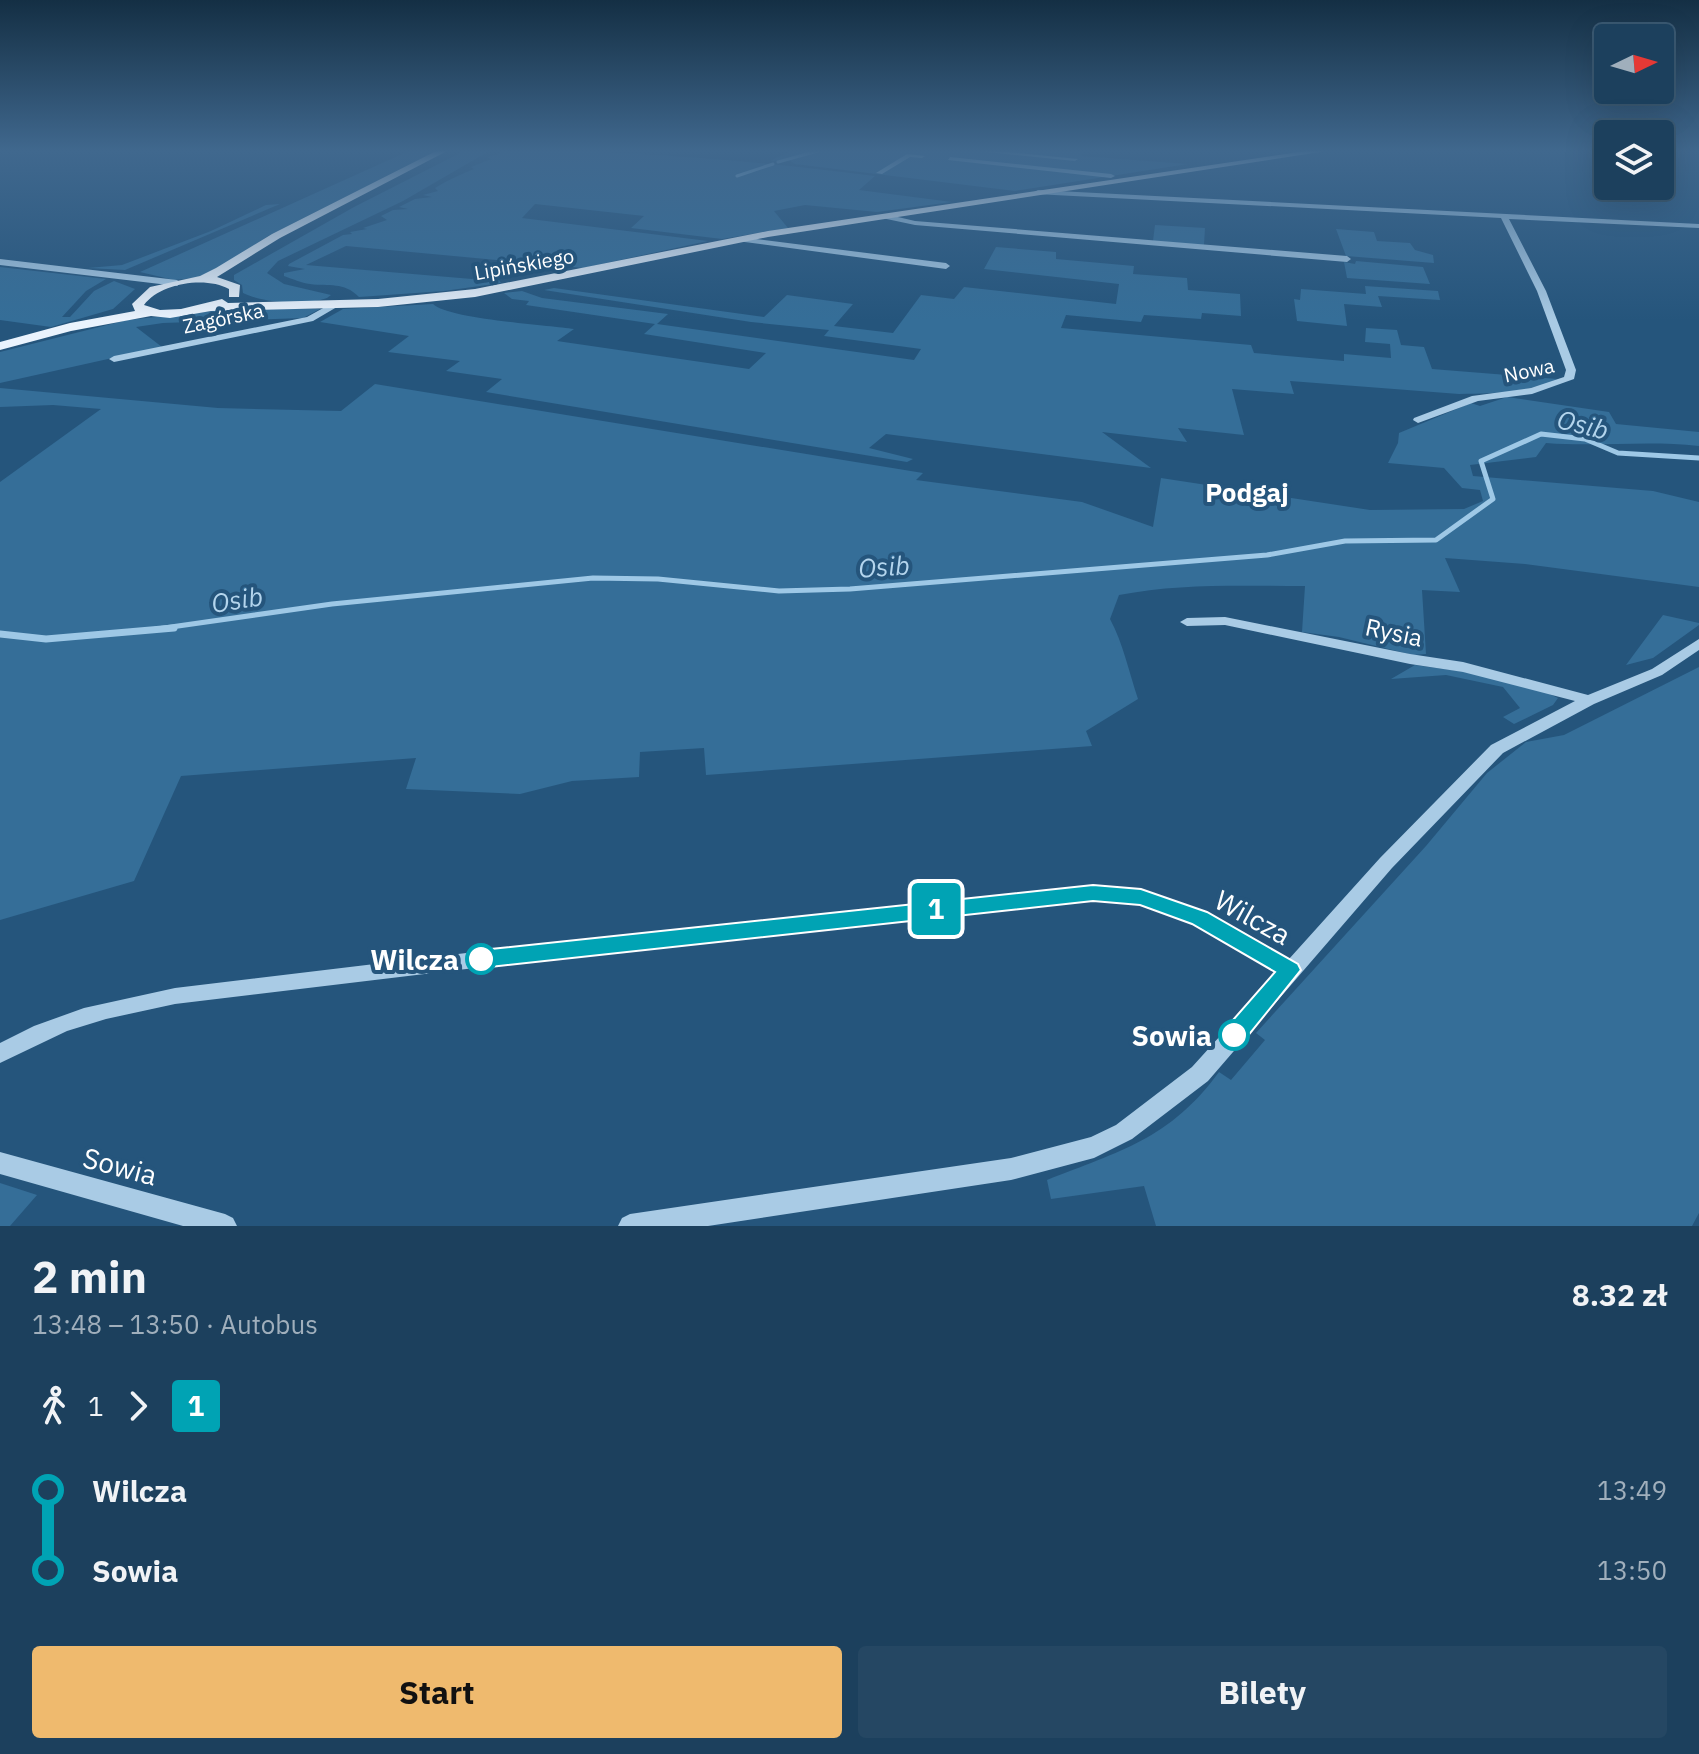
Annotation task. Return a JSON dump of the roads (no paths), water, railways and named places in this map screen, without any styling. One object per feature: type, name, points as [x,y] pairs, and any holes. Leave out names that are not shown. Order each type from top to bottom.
[{"type":"main road","points":[[201,280],[332,207]]},
{"type":"main road","points":[[223,281],[257,257],[348,207]]},
{"type":"main road","name":"Lipińskiego","points":[[210,307],[409,301],[496,290],[740,239],[941,207]]},
{"type":"main road","points":[[0,346],[144,308],[178,313],[210,307],[234,294],[235,286],[223,281],[177,283],[150,292],[144,308]]},
{"type":"main road","name":"Lipińskiego","points":[[234,294],[293,304]]},
{"type":"street","points":[[1346,207],[1699,226]]},
{"type":"street","name":"Nowa","points":[[1418,420],[1476,398],[1532,391],[1569,379],[1571,370],[1550,315],[1517,239],[1503,215]]},
{"type":"street","points":[[885,216],[902,221],[996,230],[1347,259]]},
{"type":"street","points":[[740,239],[946,266]]},
{"type":"street","points":[[0,262],[177,283]]},
{"type":"street","points":[[125,276],[150,292]]},
{"type":"street","name":"Zagórska","points":[[114,359],[310,319],[337,304]]},
{"type":"street","name":"Rysia","points":[[1187,622],[1225,621],[1463,667],[1589,700]]},
{"type":"street","points":[[630,1226],[1011,1169],[1094,1147],[1124,1132],[1200,1074],[1290,970],[1497,749],[1589,700],[1657,672],[1699,643]]},
{"type":"street","name":"Wilcza","points":[[0,1054],[27,1036],[49,1027],[119,1006],[175,996],[566,949],[1093,893],[1141,897],[1172,907],[1200,918],[1290,970]]},
{"type":"street","name":"Sowia","points":[[0,1163],[225,1226]]},
{"type":"waterway","name":"Osib","points":[[150,630],[332,604],[593,578],[658,579],[779,591],[850,589],[1267,555],[1345,541],[1436,540],[1493,499],[1481,461],[1541,434],[1585,439],[1618,453],[1699,458]]},
{"type":"waterway","name":"Osib","points":[[0,634],[46,639],[174,628]]},
{"type":"place","name":"Wilcza","points":[[481,959]]},
{"type":"place","name":"Sowia","points":[[1234,1035]]},
{"type":"district","name":"Podgaj","points":[[1247,492]]}]
